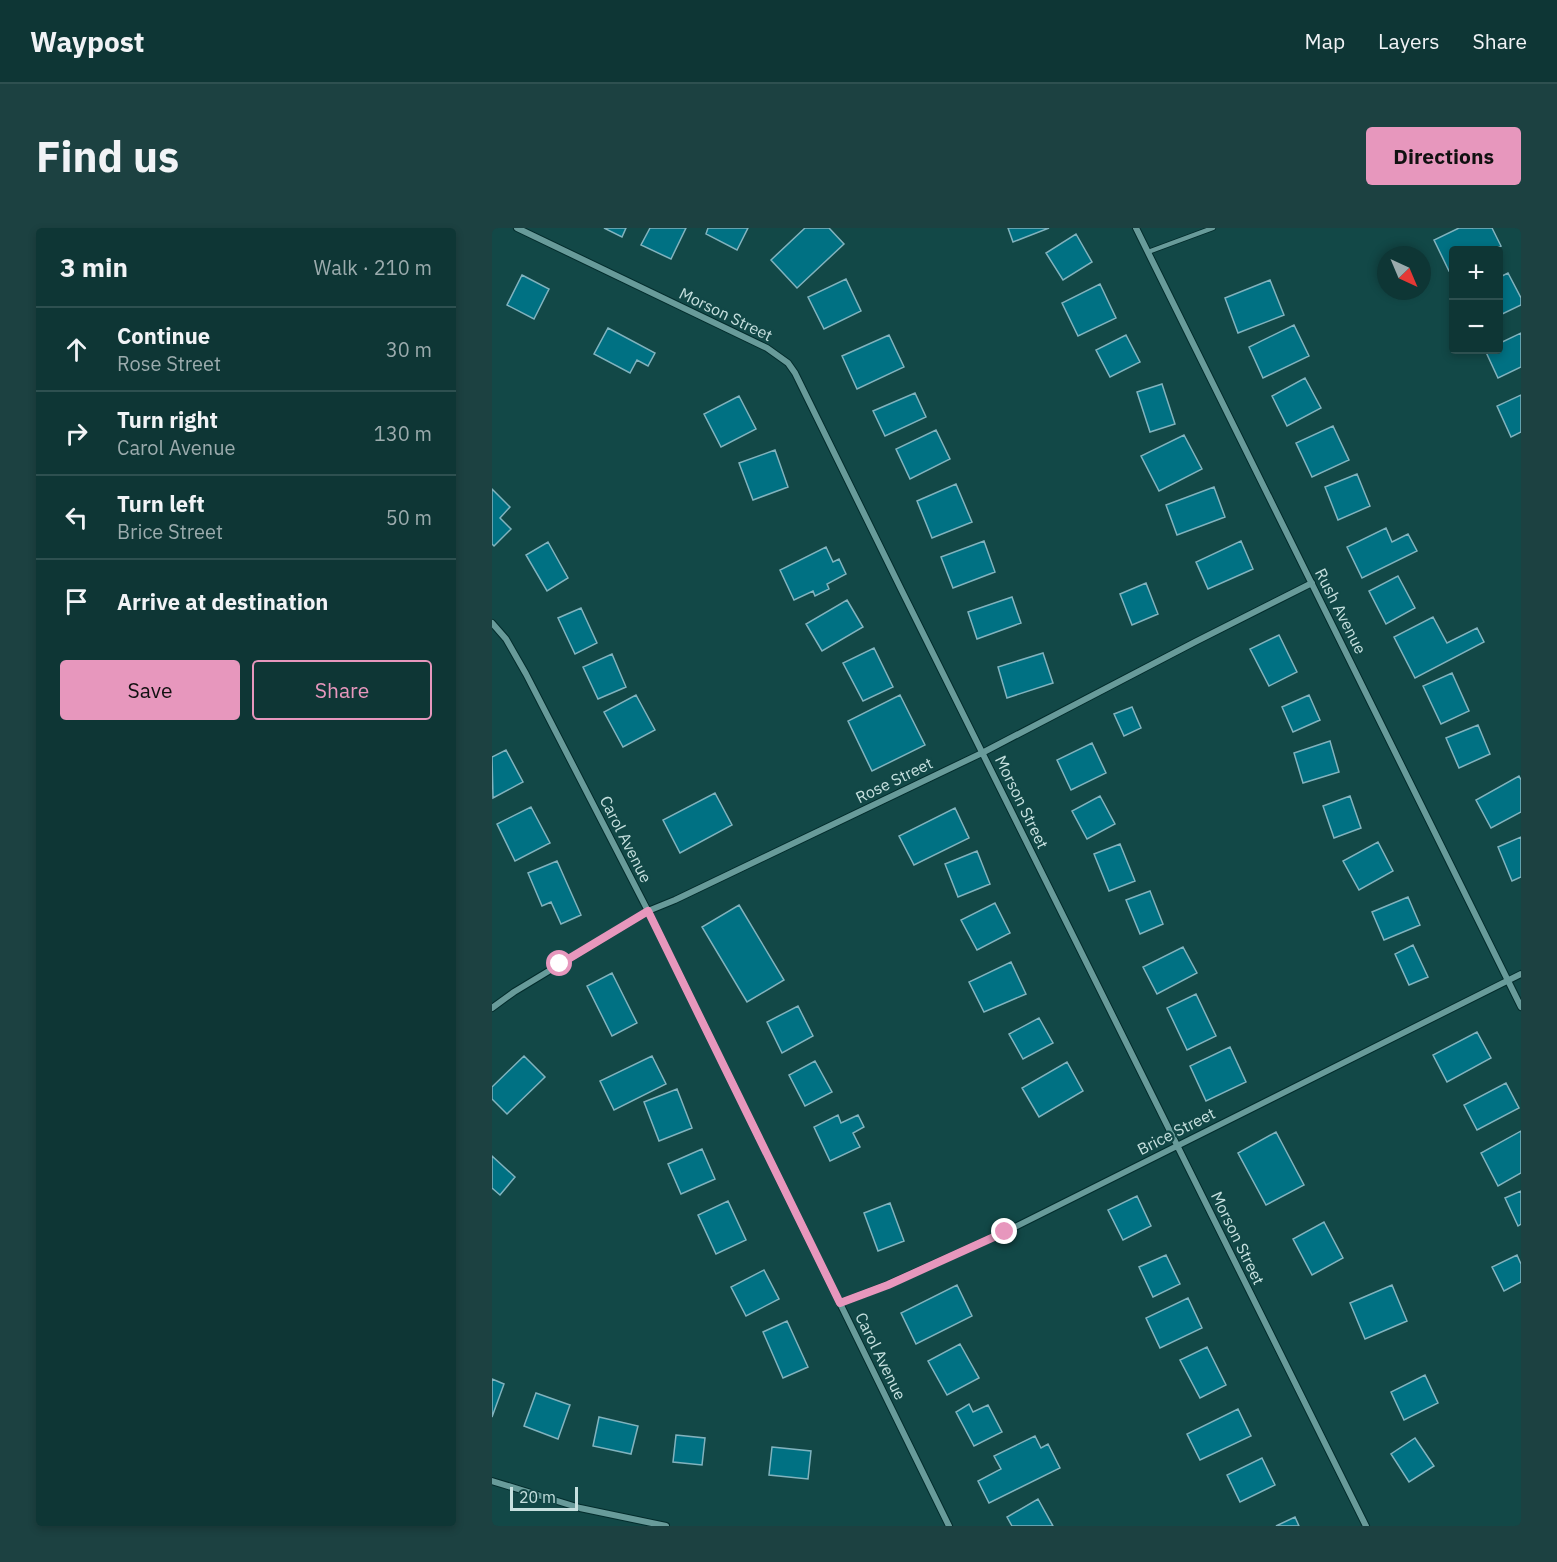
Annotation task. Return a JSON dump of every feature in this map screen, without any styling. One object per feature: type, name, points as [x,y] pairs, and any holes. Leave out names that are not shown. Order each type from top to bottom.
[{"type":"street","name":"Morson Street","points":[[517,228],[767,348],[788,363],[795,373],[895,579],[1366,1526]]},
{"type":"street","name":"Rush Avenue","points":[[1136,228],[1521,1007]]},
{"type":"street","name":"Rose Street","points":[[492,1008],[514,992],[648,911],[982,753],[1312,583]]},
{"type":"street","name":"Carol Avenue","points":[[492,623],[506,639],[526,674],[648,911],[950,1526]]},
{"type":"street","name":"Brice Street","points":[[840,1303],[888,1285],[1005,1232],[1521,974]]},
{"type":"street","points":[[492,1481],[580,1508],[666,1526]]},
{"type":"lane","points":[[1148,252],[1212,228]]},
{"type":"building","points":[[604,228],[626,228],[622,237]]},
{"type":"building","points":[[650,228],[686,228],[671,259],[641,245]]},
{"type":"building","points":[[708,228],[748,228],[737,250],[706,234]]},
{"type":"building","points":[[805,228],[829,228],[844,244],[797,288],[771,260]]},
{"type":"building","points":[[1008,228],[1049,228],[1013,242]]},
{"type":"building","points":[[1459,228],[1492,228],[1501,246],[1449,246],[1449,271],[1434,240]]},
{"type":"building","points":[[1076,234],[1092,262],[1063,280],[1046,253]]},
{"type":"building","points":[[1508,273],[1521,298],[1521,305],[1503,314],[1503,300],[1503,276]]},
{"type":"building","points":[[522,275],[549,289],[534,319],[507,305]]},
{"type":"building","points":[[846,279],[861,311],[824,329],[808,297]]},
{"type":"building","points":[[1270,280],[1284,315],[1238,333],[1225,298]]},
{"type":"building","points":[[1100,284],[1116,318],[1078,336],[1062,303]]},
{"type":"building","points":[[1294,325],[1309,356],[1263,378],[1249,347]]},
{"type":"building","points":[[608,328],[655,353],[648,366],[637,360],[630,373],[594,354]]},
{"type":"building","points":[[1521,333],[1521,367],[1498,378],[1487,354],[1503,354],[1503,342]]},
{"type":"building","points":[[889,335],[904,367],[857,389],[842,356]]},
{"type":"building","points":[[1126,335],[1140,362],[1110,377],[1096,350]]},
{"type":"building","points":[[1305,378],[1321,408],[1287,426],[1272,396]]},
{"type":"building","points":[[1162,384],[1175,424],[1150,432],[1137,392]]},
{"type":"building","points":[[915,393],[926,417],[885,436],[873,411]]},
{"type":"building","points":[[1521,395],[1521,432],[1511,437],[1497,406]]},
{"type":"building","points":[[739,396],[756,429],[721,447],[704,414]]},
{"type":"building","points":[[1333,426],[1349,460],[1312,477],[1296,443]]},
{"type":"building","points":[[936,430],[950,459],[910,479],[896,449]]},
{"type":"building","points":[[1184,435],[1202,469],[1159,491],[1141,456]]},
{"type":"building","points":[[775,450],[788,487],[753,500],[739,463]]},
{"type":"building","points":[[1357,474],[1370,506],[1338,520],[1325,487]]},
{"type":"building","points":[[956,484],[972,522],[932,538],[917,501]]},
{"type":"building","points":[[1214,487],[1225,517],[1177,535],[1166,505]]},
{"type":"building","points":[[492,489],[510,507],[500,518],[511,529],[494,546],[492,544]]},
{"type":"building","points":[[1386,528],[1392,542],[1408,534],[1417,551],[1362,578],[1347,547]]},
{"type":"building","points":[[984,541],[995,572],[953,588],[941,557]]},
{"type":"building","points":[[1241,541],[1253,569],[1208,589],[1196,562]]},
{"type":"building","points":[[548,542],[568,578],[547,591],[526,555]]},
{"type":"building","points":[[826,547],[833,562],[839,559],[846,574],[827,584],[829,589],[815,596],[813,591],[794,600],[780,570]]},
{"type":"building","points":[[1398,576],[1415,608],[1386,624],[1369,591]]},
{"type":"building","points":[[1146,583],[1158,614],[1132,625],[1120,594]]},
{"type":"building","points":[[1012,597],[1021,623],[977,639],[968,612]]},
{"type":"building","points":[[847,600],[863,627],[822,651],[806,624]]},
{"type":"building","points":[[581,608],[597,643],[575,654],[558,618]]},
{"type":"building","points":[[1433,617],[1447,643],[1477,628],[1484,642],[1415,678],[1394,637]]},
{"type":"building","points":[[1279,635],[1297,672],[1269,686],[1250,649]]},
{"type":"building","points":[[874,648],[893,687],[863,701],[843,663]]},
{"type":"building","points":[[1043,653],[1053,683],[1007,698],[998,667]]},
{"type":"building","points":[[612,654],[626,687],[598,699],[583,667]]},
{"type":"building","points":[[1452,673],[1469,711],[1441,724],[1423,686]]},
{"type":"building","points":[[636,695],[655,730],[623,747],[604,712]]},
{"type":"building","points":[[900,695],[925,745],[872,771],[848,721]]},
{"type":"building","points":[[1309,695],[1320,720],[1293,732],[1282,707]]},
{"type":"building","points":[[1132,707],[1141,728],[1124,736],[1114,714]]},
{"type":"building","points":[[1478,725],[1490,754],[1459,768],[1446,738]]},
{"type":"building","points":[[1330,741],[1339,772],[1303,783],[1294,753]]},
{"type":"building","points":[[1092,743],[1106,773],[1071,790],[1057,760]]},
{"type":"building","points":[[506,750],[523,782],[493,798],[492,757]]},
{"type":"building","points":[[1519,776],[1521,812],[1491,828],[1476,800]]},
{"type":"building","points":[[715,793],[732,825],[680,853],[663,820]]},
{"type":"building","points":[[1100,796],[1115,824],[1087,839],[1072,811]]},
{"type":"building","points":[[1350,796],[1361,828],[1334,838],[1323,806]]},
{"type":"building","points":[[531,807],[550,843],[515,861],[497,824]]},
{"type":"building","points":[[955,808],[969,838],[914,865],[899,836]]},
{"type":"building","points":[[1521,837],[1521,877],[1512,881],[1498,847]]},
{"type":"building","points":[[1378,842],[1393,871],[1359,890],[1343,861]]},
{"type":"building","points":[[1120,844],[1135,881],[1109,891],[1094,854]]},
{"type":"building","points":[[977,851],[990,884],[958,897],[945,864]]},
{"type":"building","points":[[557,861],[581,915],[561,924],[551,902],[542,906],[528,873]]},
{"type":"building","points":[[1150,891],[1163,924],[1140,934],[1126,900]]},
{"type":"building","points":[[1408,897],[1420,925],[1384,940],[1372,912]]},
{"type":"building","points":[[995,903],[1010,933],[977,950],[961,920]]},
{"type":"building","points":[[739,905],[784,980],[747,1002],[702,927]]},
{"type":"building","points":[[1413,945],[1428,977],[1409,985],[1395,954]]},
{"type":"building","points":[[1183,947],[1197,973],[1157,994],[1143,967]]},
{"type":"building","points":[[1011,962],[1026,994],[984,1012],[969,982]]},
{"type":"building","points":[[612,973],[637,1023],[612,1036],[587,986]]},
{"type":"building","points":[[1196,994],[1216,1036],[1187,1050],[1167,1008]]},
{"type":"building","points":[[798,1006],[813,1036],[782,1053],[767,1022]]},
{"type":"building","points":[[1039,1018],[1053,1043],[1023,1059],[1009,1034]]},
{"type":"building","points":[[1477,1032],[1491,1058],[1447,1082],[1433,1055]]},
{"type":"building","points":[[1230,1047],[1246,1082],[1206,1101],[1190,1066]]},
{"type":"building","points":[[524,1056],[545,1077],[507,1114],[492,1099],[492,1087]]},
{"type":"building","points":[[652,1056],[666,1084],[614,1110],[600,1081]]},
{"type":"building","points":[[815,1061],[832,1092],[805,1106],[789,1075]]},
{"type":"building","points":[[1067,1062],[1083,1091],[1039,1117],[1022,1088]]},
{"type":"building","points":[[1506,1083],[1519,1108],[1477,1130],[1464,1105]]},
{"type":"building","points":[[677,1089],[692,1128],[659,1141],[644,1102]]},
{"type":"building","points":[[838,1115],[841,1123],[858,1115],[864,1127],[853,1133],[860,1147],[830,1161],[814,1127]]},
{"type":"building","points":[[1521,1131],[1521,1173],[1498,1186],[1481,1153]]},
{"type":"building","points":[[1276,1132],[1304,1185],[1266,1205],[1238,1153]]},
{"type":"building","points":[[702,1149],[715,1179],[681,1194],[668,1164]]},
{"type":"building","points":[[492,1156],[515,1177],[500,1195],[492,1188]]},
{"type":"building","points":[[1521,1191],[1521,1224],[1518,1226],[1505,1198]]},
{"type":"building","points":[[1137,1196],[1151,1226],[1123,1240],[1108,1210]]},
{"type":"building","points":[[728,1201],[746,1240],[716,1254],[698,1215]]},
{"type":"building","points":[[890,1203],[904,1241],[878,1251],[864,1213]]},
{"type":"building","points":[[1324,1222],[1343,1258],[1312,1275],[1293,1239]]},
{"type":"building","points":[[1166,1255],[1180,1284],[1153,1297],[1139,1267]]},
{"type":"building","points":[[1517,1255],[1521,1264],[1521,1282],[1504,1291],[1492,1267]]},
{"type":"building","points":[[764,1270],[779,1299],[746,1316],[731,1287]]},
{"type":"building","points":[[957,1285],[972,1316],[916,1344],[901,1313]]},
{"type":"building","points":[[1392,1285],[1407,1321],[1365,1339],[1350,1303]]},
{"type":"building","points":[[1188,1298],[1202,1328],[1160,1348],[1146,1318]]},
{"type":"building","points":[[787,1321],[808,1367],[783,1378],[763,1332]]},
{"type":"building","points":[[960,1344],[979,1378],[947,1395],[928,1361]]},
{"type":"building","points":[[1207,1347],[1226,1385],[1200,1398],[1180,1360]]},
{"type":"building","points":[[1425,1375],[1438,1403],[1404,1420],[1391,1392]]},
{"type":"building","points":[[492,1379],[504,1384],[492,1417]]},
{"type":"building","points":[[536,1393],[570,1405],[558,1439],[524,1426]]},
{"type":"building","points":[[969,1404],[973,1412],[988,1405],[1002,1432],[974,1446],[956,1412]]},
{"type":"building","points":[[1238,1409],[1251,1436],[1200,1460],[1187,1434]]},
{"type":"building","points":[[599,1417],[638,1426],[631,1454],[593,1446]]},
{"type":"building","points":[[676,1435],[705,1438],[702,1465],[673,1462]]},
{"type":"building","points":[[1035,1436],[1041,1448],[1048,1444],[1060,1468],[989,1503],[978,1481],[1001,1469],[994,1456]]},
{"type":"building","points":[[1415,1438],[1434,1466],[1409,1482],[1391,1454]]},
{"type":"building","points":[[772,1447],[811,1451],[808,1479],[769,1475]]},
{"type":"building","points":[[1262,1458],[1275,1485],[1240,1502],[1227,1475]]},
{"type":"building","points":[[1038,1499],[1053,1526],[1012,1526],[1007,1517]]},
{"type":"building","points":[[1295,1517],[1299,1526],[1276,1526]]},
{"type":"route","points":[[560,964],[648,911],[840,1303],[888,1285],[1005,1232]]}]
